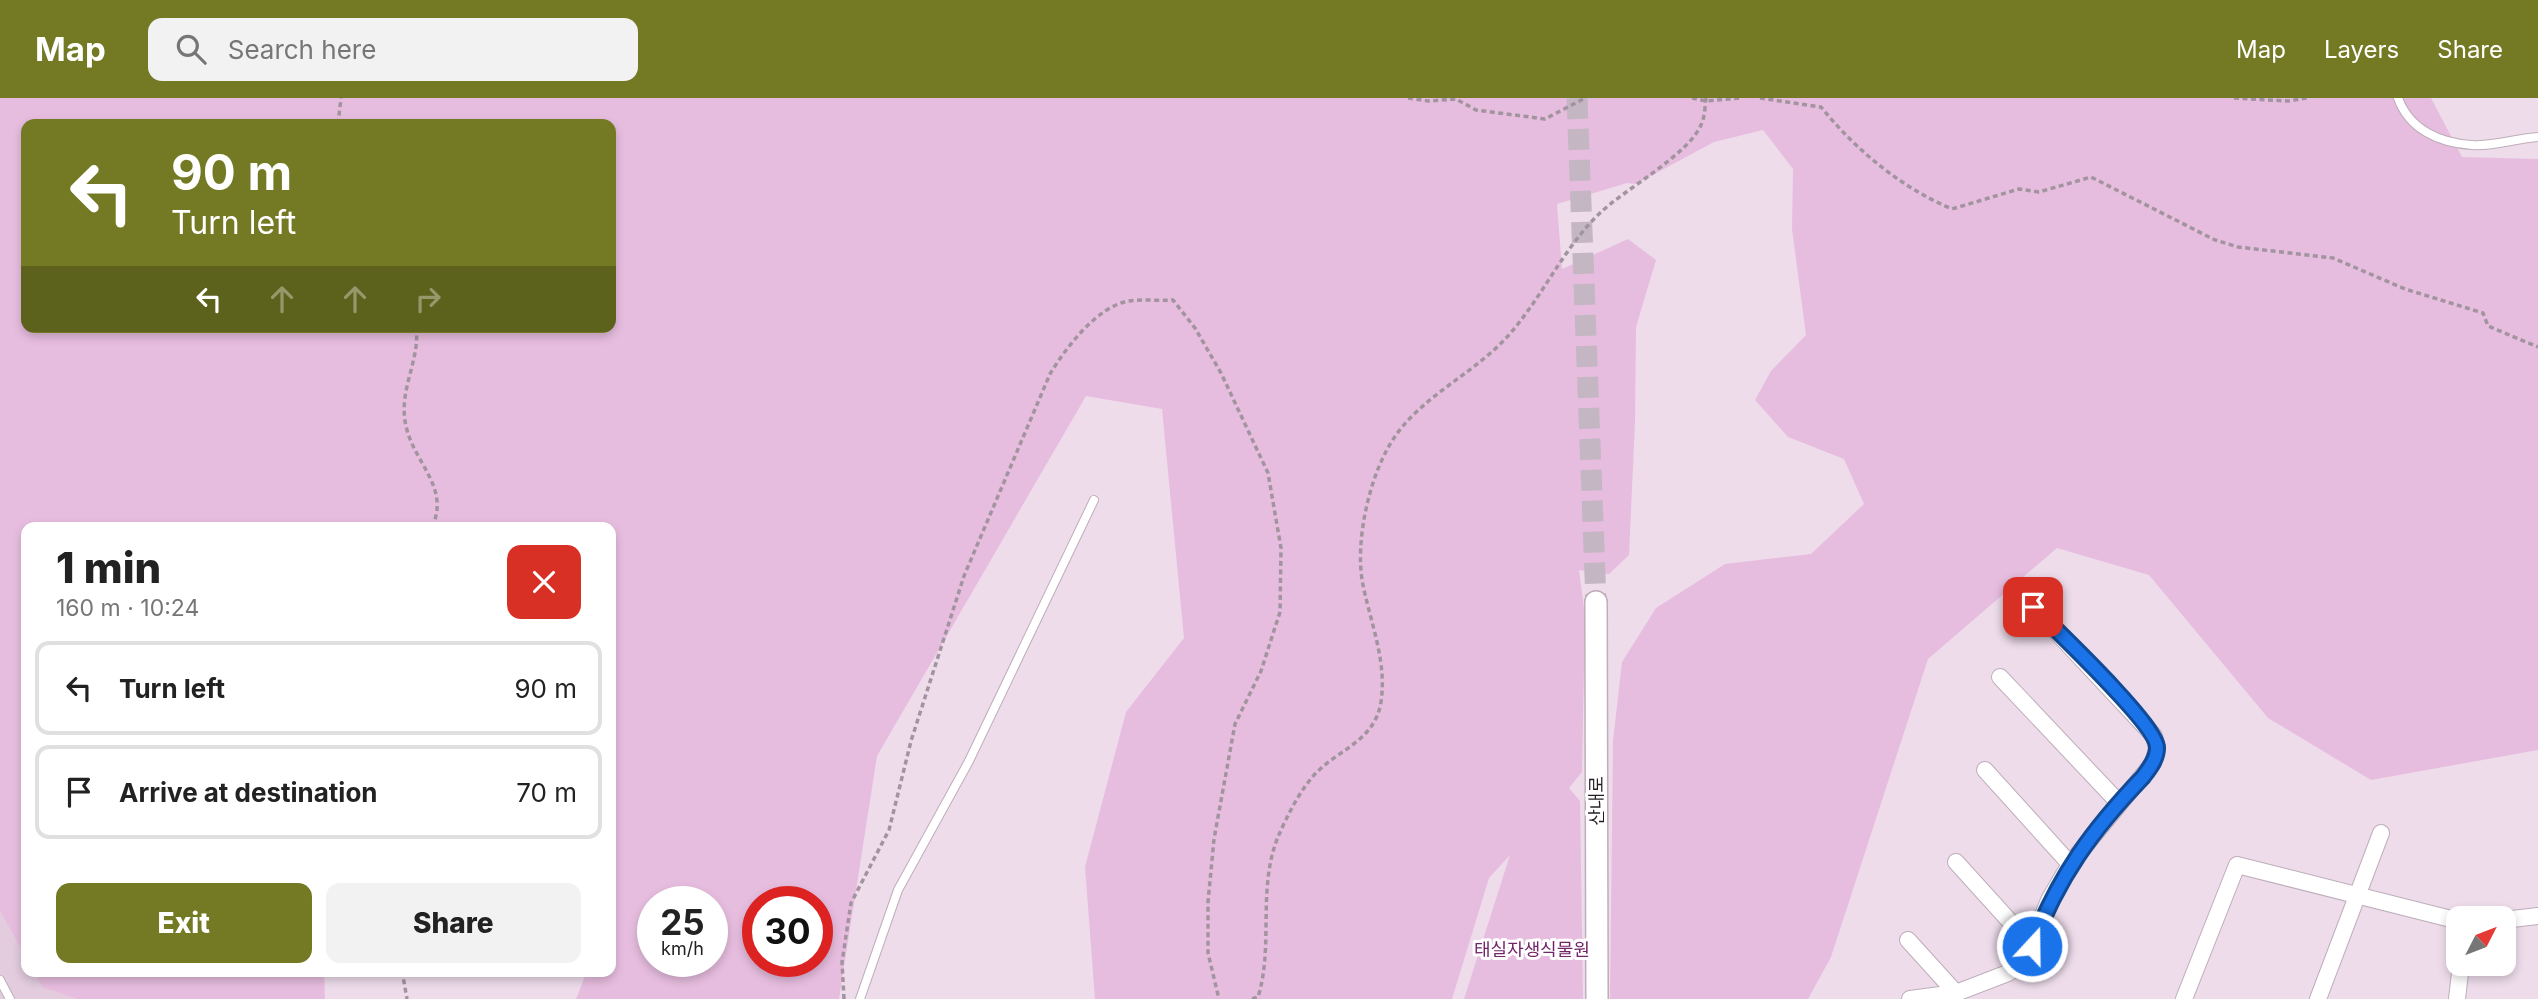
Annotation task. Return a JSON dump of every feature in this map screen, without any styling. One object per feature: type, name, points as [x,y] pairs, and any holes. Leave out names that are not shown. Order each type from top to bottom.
[{"type":"street","name":"산내로","points":[[1596,602],[1597,999]]},
{"type":"street","points":[[1910,999],[1956,993],[2008,973],[2025,961],[2049,900],[2070,864],[2153,763],[2157,748],[2154,736],[2033,607]]},
{"type":"street","points":[[2000,677],[2119,803]]},
{"type":"street","points":[[1985,770],[2070,864]]},
{"type":"street","points":[[2318,999],[2359,898],[2381,834]]},
{"type":"street","points":[[1956,862],[2032,946]]},
{"type":"street","points":[[2183,999],[2237,865],[2446,918]]},
{"type":"street","points":[[2516,919],[2538,916]]},
{"type":"street","points":[[1908,940],[1956,993]]},
{"type":"street","points":[[2457,999],[2460,976]]},
{"type":"lane","points":[[2398,98],[2405,117],[2432,136],[2473,146],[2538,137]]},
{"type":"lane","points":[[860,999],[898,890],[969,761],[1094,500]]},
{"type":"lane","points":[[0,980],[10,999]]},
{"type":"path","points":[[339,119],[341,98]]},
{"type":"path","points":[[1408,98],[1429,101],[1456,99],[1476,110],[1545,119],[1585,98]]},
{"type":"path","points":[[1692,98],[1741,98]]},
{"type":"path","points":[[1760,98],[1821,107],[1852,143],[1905,186],[1952,209],[2020,189],[2039,192],[2091,177],[2215,240],[2238,247],[2333,258],[2405,289],[2483,313],[2488,326],[2538,347]]},
{"type":"path","points":[[2234,98],[2288,101],[2307,98]]},
{"type":"path","points":[[1252,999],[1258,997],[1266,972],[1264,942],[1267,889],[1278,838],[1308,784],[1318,771],[1362,740],[1381,704],[1379,641],[1363,583],[1363,523],[1380,465],[1396,435],[1423,408],[1496,348],[1548,282],[1563,256],[1600,213],[1683,146],[1701,125],[1706,100]]},
{"type":"path","points":[[844,999],[842,962],[851,903],[889,830],[911,741],[964,576],[1050,374],[1066,347],[1094,320],[1126,302],[1173,300],[1195,328],[1221,373],[1268,473],[1281,548],[1280,612],[1261,671],[1235,724],[1214,839],[1208,902],[1208,953],[1219,999]]},
{"type":"path","points":[[415,333],[402,399],[407,431],[426,466],[438,499],[433,522]]},
{"type":"path","points":[[403,977],[407,999]]},
{"type":"shaded area","points":[[0,911],[21,949],[21,977],[37,977],[43,987],[77,999],[0,999]]},
{"type":"green space","name":"태실자생식물원","points":[[0,98],[2431,98],[2462,157],[2538,159],[2538,750],[2371,780],[2268,718],[2149,575],[2057,548],[1928,659],[1831,957],[1808,999],[1610,999],[1613,741],[1622,662],[1656,608],[1725,564],[1811,554],[1864,504],[1844,459],[1788,437],[1755,400],[1771,371],[1806,335],[1792,229],[1793,169],[1763,130],[1714,142],[1636,184],[1627,183],[1557,204],[1562,269],[1628,239],[1656,260],[1636,327],[1629,555],[1609,574],[1579,570],[1585,616],[1582,772],[1569,788],[1580,801],[1583,999],[1464,999],[1510,855],[1489,878],[1452,999],[1095,999],[1085,867],[1126,712],[1184,638],[1162,409],[1086,396],[877,756],[839,999],[576,999],[585,977],[616,977],[616,522],[21,522],[21,949],[0,911]]},
{"type":"green space","points":[[37,977],[324,977],[325,999],[77,999],[42,987]]},
{"type":"tunnel","points":[[1577,98],[1596,602]]},
{"type":"route","points":[[2032,946],[2049,900],[2070,864],[2143,777],[2153,763],[2157,748],[2154,736],[2135,712],[2033,607]]}]
